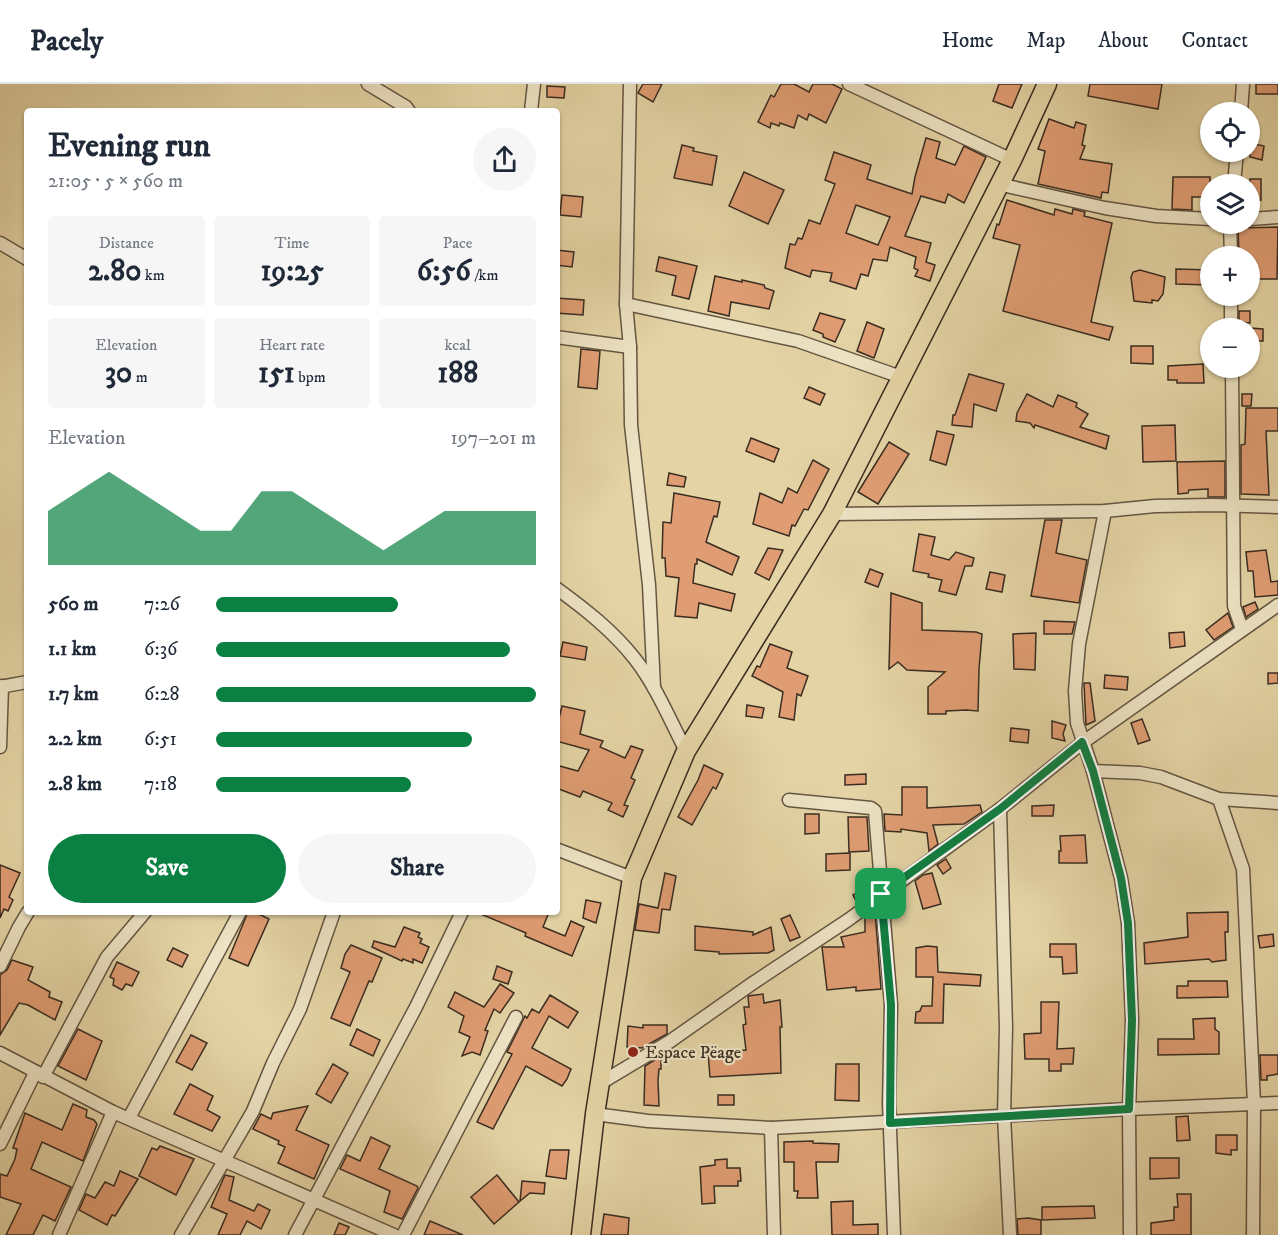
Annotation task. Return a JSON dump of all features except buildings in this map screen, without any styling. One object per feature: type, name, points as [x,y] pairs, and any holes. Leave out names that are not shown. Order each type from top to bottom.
[{"type":"highway","points":[[581,1235],[599,1084],[632,878],[686,751],[832,514],[1047,84]]},
{"type":"street","points":[[368,84],[407,108]]},
{"type":"street","points":[[531,108],[534,84]]},
{"type":"street","points":[[630,84],[626,304],[630,347],[631,425],[650,585],[654,688]]},
{"type":"street","points":[[1242,102],[1243,84]]},
{"type":"street","points":[[856,86],[1011,160]]},
{"type":"street","points":[[998,184],[1105,208],[1156,216],[1200,218]]},
{"type":"street","points":[[1260,218],[1278,217]]},
{"type":"street","points":[[0,243],[24,257]]},
{"type":"street","points":[[626,304],[798,341],[902,377]]},
{"type":"street","points":[[560,338],[630,347]]},
{"type":"street","points":[[1232,378],[1234,606],[1242,629]]},
{"type":"street","points":[[832,514],[1105,511],[1155,506],[1278,507]]},
{"type":"street","points":[[1105,511],[1079,644],[1075,691],[1077,723],[1093,771],[1121,878],[1128,923],[1132,1020],[1129,1109],[1130,1235]]},
{"type":"street","points":[[560,591],[614,635],[636,660],[654,688],[686,751]]},
{"type":"street","points":[[599,1084],[669,1042],[848,920],[1000,809],[1082,742],[1278,605]]},
{"type":"street","points":[[0,747],[1,687],[24,683]]},
{"type":"street","points":[[1093,771],[1140,773],[1161,777],[1219,799],[1278,803]]},
{"type":"street","points":[[1219,799],[1243,869],[1254,1104],[1253,1235]]},
{"type":"street","points":[[789,800],[874,809],[891,1005],[890,1123],[894,1235]]},
{"type":"street","points":[[1000,809],[1006,1028],[1004,1116],[1010,1235]]},
{"type":"street","points":[[560,851],[632,878]]},
{"type":"street","points":[[0,966],[26,915]]},
{"type":"street","points":[[0,1144],[107,957],[142,915]]},
{"type":"street","points":[[129,1118],[238,915]]},
{"type":"street","points":[[181,1235],[253,1111],[273,1063],[300,1009],[333,915]]},
{"type":"street","points":[[295,1235],[416,1007],[461,915]]},
{"type":"street","points":[[403,1235],[516,1017]]},
{"type":"street","points":[[0,1053],[113,1112],[394,1235]]},
{"type":"street","points":[[595,1114],[648,1121],[771,1128],[1278,1103]]},
{"type":"street","points":[[59,1235],[113,1112]]},
{"type":"street","points":[[771,1128],[774,1235]]},
{"type":"place","name":"Espace Pëage","points":[[633,1052]]},
{"type":"route","points":[[1082,742],[1093,771],[1121,878],[1128,923],[1132,1020],[1129,1109],[890,1123],[891,1005],[881,894],[1000,809],[1082,742]]}]
